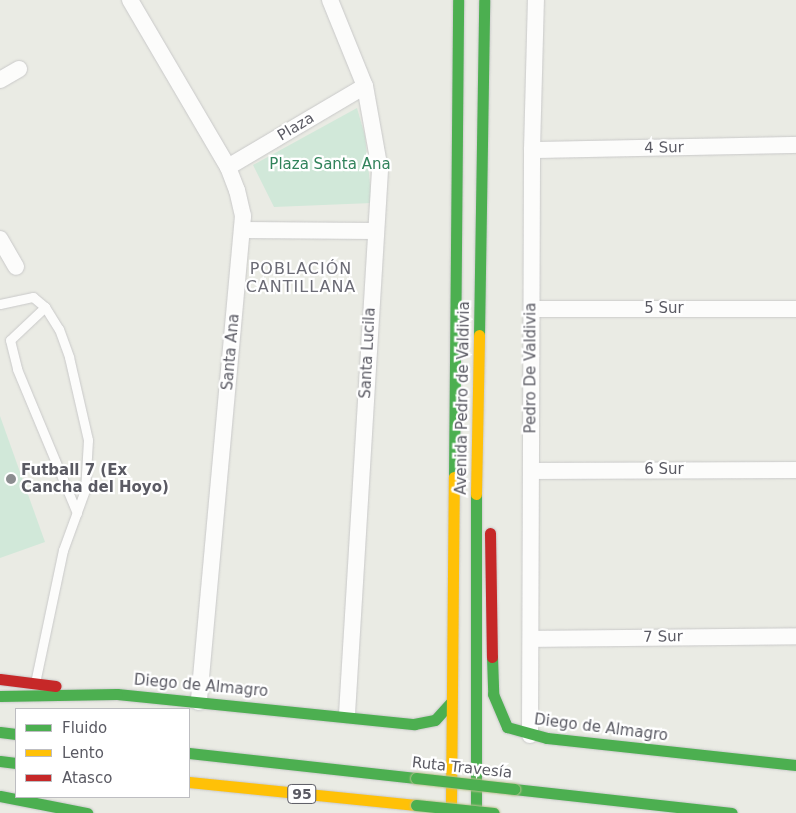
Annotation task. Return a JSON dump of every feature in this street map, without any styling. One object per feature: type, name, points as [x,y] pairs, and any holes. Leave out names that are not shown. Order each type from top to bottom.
[{"type":"main road","name":"Avenida Pedro de Valdivia","points":[[451,813],[458,0]]},
{"type":"main road","name":"Avenida Pedro de Valdivia","points":[[476,813],[477,448],[484,0]]},
{"type":"main road","name":"Diego de Almagro","points":[[477,448],[493,556],[493,694],[507,727],[530,736],[796,765]]},
{"type":"main road","name":"Diego de Almagro","points":[[0,679],[117,694],[347,714],[422,723],[441,716],[451,702]]},
{"type":"main road","points":[[0,696],[117,694]]},
{"type":"main road","points":[[0,732],[15,734]]},
{"type":"main road","name":"Ruta Travesía","points":[[190,753],[732,813]]},
{"type":"main road","points":[[0,762],[15,763]]},
{"type":"main road","name":"95","points":[[190,782],[494,813]]},
{"type":"main road","points":[[0,796],[87,813]]},
{"type":"street","name":"Santa Ana","points":[[130,0],[228,168],[239,195],[242,230],[199,702]]},
{"type":"street","name":"Santa Lucila","points":[[330,0],[365,86],[379,152],[347,714]]},
{"type":"street","name":"Pedro De Valdivia","points":[[530,736],[532,150],[536,0]]},
{"type":"street","points":[[0,80],[19,69]]},
{"type":"street","name":"Plaza","points":[[228,168],[365,86]]},
{"type":"street","name":"4 Sur","points":[[532,150],[796,145]]},
{"type":"street","points":[[242,230],[376,230]]},
{"type":"street","points":[[0,238],[16,267]]},
{"type":"street","name":"5 Sur","points":[[532,309],[796,309]]},
{"type":"street","name":"6 Sur","points":[[531,470],[796,470]]},
{"type":"street","name":"7 Sur","points":[[531,639],[796,636]]},
{"type":"lane","points":[[0,304],[33,297],[45,307],[59,329],[69,357],[88,440],[85,490],[63,550],[35,683]]},
{"type":"lane","points":[[45,307],[10,340],[17,369],[76,513]]},
{"type":"green space","name":"Plaza Santa Ana","points":[[357,108],[365,136],[372,203],[274,207],[253,165]]},
{"type":"green space","name":"Futball 7 (Ex Cancha del Hoyo)","points":[[0,416],[45,542],[0,558]]},
{"type":"traffic: fast","points":[[454,477],[458,0]]},
{"type":"traffic: fast","points":[[479,335],[484,0]]},
{"type":"traffic: fast","points":[[476,494],[476,807]]},
{"type":"traffic: fast","points":[[492,657],[493,694],[507,727],[547,738],[796,765]]},
{"type":"traffic: fast","points":[[117,694],[414,724],[435,720],[451,702]]},
{"type":"traffic: fast","points":[[0,696],[117,694]]},
{"type":"traffic: fast","points":[[0,732],[15,734]]},
{"type":"traffic: fast","points":[[190,753],[416,778]]},
{"type":"traffic: fast","points":[[0,761],[15,763]]},
{"type":"traffic: fast","points":[[416,778],[514,789]]},
{"type":"traffic: fast","points":[[514,789],[732,813]]},
{"type":"traffic: fast","points":[[0,796],[87,813]]},
{"type":"traffic: fast","points":[[416,805],[494,813]]},
{"type":"traffic: slow","points":[[476,494],[479,335]]},
{"type":"traffic: slow","points":[[451,804],[454,477]]},
{"type":"traffic: slow","points":[[190,782],[416,805]]},
{"type":"traffic: jam","points":[[490,533],[492,657]]},
{"type":"traffic: jam","points":[[0,679],[56,686]]},
{"type":"place","name":"Futball 7 (Ex Cancha del Hoyo)","points":[[11,479]]},
{"type":"district","name":"POBLACIÓN CANTILLANA","points":[[301,278]]}]
